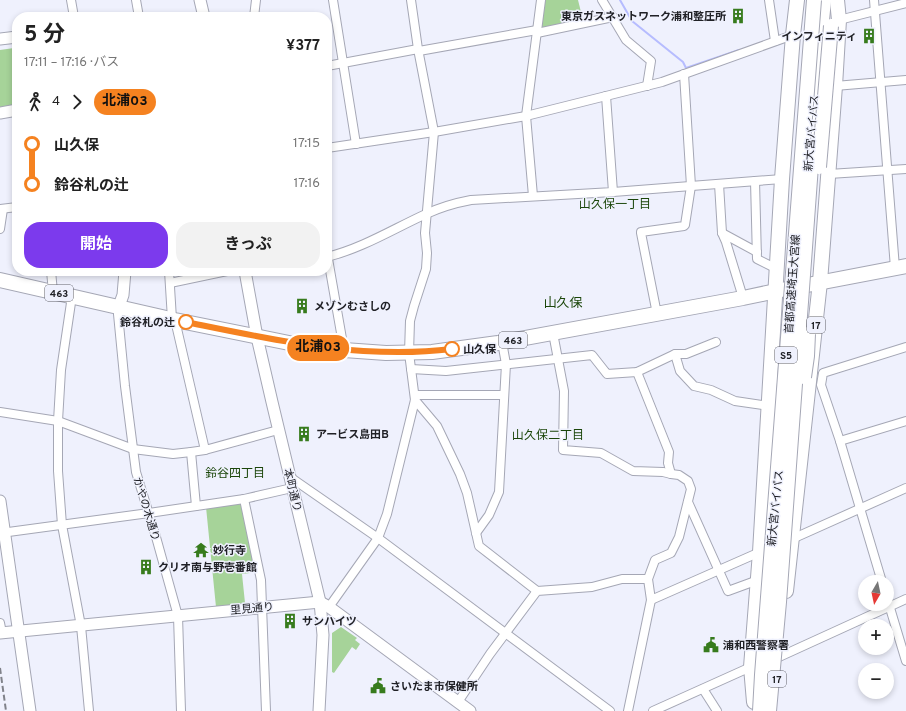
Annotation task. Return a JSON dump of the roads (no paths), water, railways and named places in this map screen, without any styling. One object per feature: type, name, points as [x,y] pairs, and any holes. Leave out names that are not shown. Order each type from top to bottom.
[{"type":"highway","name":"17","points":[[756,708],[755,663],[758,580],[782,179],[798,30],[797,0]]},
{"type":"highway","points":[[782,416],[780,395],[783,291],[798,30],[804,0]]},
{"type":"highway","name":"新大宮バイパス","points":[[813,0],[798,266],[823,0]]},
{"type":"highway","name":"首都高速埼玉大宮線","points":[[756,708],[762,674],[813,0]]},
{"type":"highway","name":"首都高速埼玉大宮線","points":[[769,711],[779,602],[823,0]]},
{"type":"highway","points":[[779,602],[787,554],[798,419],[807,356],[809,272],[835,23],[834,0]]},
{"type":"highway","name":"17","points":[[779,653],[820,282],[835,86],[835,23],[837,0]]},
{"type":"highway","name":"463","points":[[0,280],[119,306],[174,320],[294,344],[344,350],[409,353],[446,350],[502,342],[743,298],[901,267]]},
{"type":"highway","name":"新大宮バイパス","points":[[755,663],[779,468],[795,304],[786,469],[776,711]]},
{"type":"street","points":[[71,0],[73,12]]},
{"type":"street","points":[[136,0],[138,12]]},
{"type":"street","points":[[200,0],[203,12]]},
{"type":"street","points":[[255,12],[259,0]]},
{"type":"street","points":[[333,0],[356,144]]},
{"type":"street","points":[[411,0],[418,50],[434,132],[424,233],[427,253],[426,269],[410,321],[409,353],[415,397],[387,514],[378,538],[324,605],[470,711]]},
{"type":"street","points":[[533,196],[526,116],[540,0]]},
{"type":"street","points":[[602,0],[626,40],[651,60],[647,86]]},
{"type":"street","points":[[770,0],[775,41]]},
{"type":"street","points":[[874,0],[882,82],[888,170],[901,267]]},
{"type":"street","points":[[835,23],[906,3]]},
{"type":"street","points":[[332,65],[613,17]]},
{"type":"street","points":[[332,147],[526,116],[647,86],[775,41],[798,30]]},
{"type":"street","points":[[0,39],[12,38]]},
{"type":"street","points":[[657,314],[641,232],[684,226],[691,186],[684,74]]},
{"type":"street","points":[[835,86],[906,80]]},
{"type":"street","points":[[606,96],[613,192]]},
{"type":"street","points":[[0,113],[12,111]]},
{"type":"street","points":[[828,174],[906,169]]},
{"type":"street","points":[[332,254],[353,250],[448,205],[471,200],[613,192],[782,179]]},
{"type":"street","points":[[754,181],[757,259],[777,269]]},
{"type":"street","points":[[719,184],[722,233],[740,291]]},
{"type":"street","points":[[0,229],[2,209],[12,208]]},
{"type":"street","points":[[722,233],[757,252]]},
{"type":"street","points":[[51,276],[53,292]]},
{"type":"street","points":[[119,306],[123,295],[124,276]]},
{"type":"street","points":[[169,276],[174,320],[205,450]]},
{"type":"street","points":[[170,283],[203,276]]},
{"type":"street","name":"本町通り","points":[[246,276],[257,337],[278,430],[324,605],[319,711]]},
{"type":"street","points":[[332,276],[344,350]]},
{"type":"street","points":[[72,296],[61,370],[58,421],[58,471],[62,525],[81,626],[89,711]]},
{"type":"street","name":"かやの木通り","points":[[119,306],[118,314],[132,449],[136,472],[178,616],[181,711]]},
{"type":"street","points":[[553,333],[564,391],[563,450],[601,453],[633,471],[664,472],[679,475],[688,481],[691,489],[679,537],[671,553],[655,560],[648,579],[651,600],[628,711]]},
{"type":"street","points":[[476,533],[489,515],[499,492],[506,364],[502,342]]},
{"type":"street","points":[[411,369],[446,371],[592,355],[607,374],[637,372],[675,354],[686,354],[716,342]]},
{"type":"street","points":[[880,575],[840,441],[821,385],[823,373],[906,347]]},
{"type":"street","points":[[675,354],[680,371],[694,386],[711,390],[735,401],[769,406]]},
{"type":"street","points":[[637,372],[669,452],[668,463],[671,474]]},
{"type":"street","points":[[415,397],[504,395]]},
{"type":"street","points":[[415,397],[437,426],[460,474],[467,493],[479,546],[537,591],[592,587],[622,579],[648,579]]},
{"type":"street","points":[[0,412],[58,421],[132,449],[173,454],[205,450],[278,430]]},
{"type":"street","points":[[840,441],[906,421]]},
{"type":"street","points":[[191,452],[196,506]]},
{"type":"street","points":[[2,533],[244,499],[291,482],[378,538],[610,711]]},
{"type":"street","points":[[792,539],[906,488]]},
{"type":"street","points":[[244,499],[261,580],[266,711]]},
{"type":"street","points":[[0,501],[2,533],[30,711]]},
{"type":"street","points":[[688,502],[728,591],[758,580]]},
{"type":"street","points":[[651,600],[718,569],[760,552]]},
{"type":"street","points":[[458,702],[490,654],[537,591]]},
{"type":"street","points":[[894,601],[906,599]]},
{"type":"street","name":"里見通り","points":[[0,630],[18,632],[263,607],[324,605]]},
{"type":"street","points":[[779,653],[869,611]]},
{"type":"street","points":[[891,611],[906,661]]},
{"type":"street","points":[[653,711],[703,689],[755,663]]},
{"type":"street","points":[[703,689],[717,711]]},
{"type":"waterway","points":[[620,0],[632,21],[683,62],[686,68],[739,50]]},
{"type":"railway","points":[[0,668],[6,711]]},
{"type":"place","name":"東京ガスネットワーク浦和整圧所","points":[[738,16]]},
{"type":"place","name":"インフィニティ","points":[[869,36]]},
{"type":"place","name":"メゾンむさしの","points":[[302,306]]},
{"type":"place","name":"鈴谷札の辻","points":[[186,322]]},
{"type":"place","name":"山久保","points":[[452,349]]},
{"type":"place","name":"アービス島田B","points":[[304,434]]},
{"type":"place","name":"妙行寺","points":[[201,550]]},
{"type":"place","name":"クリオ南与野壱番館","points":[[146,567]]},
{"type":"place","name":"サンハイツ","points":[[290,621]]},
{"type":"place","name":"浦和西警察署","points":[[711,645]]},
{"type":"place","name":"さいたま市保健所","points":[[378,686]]},
{"type":"district","name":"山久保一丁目","points":[[615,204]]},
{"type":"district","name":"山久保","points":[[563,302]]},
{"type":"district","name":"山久保二丁目","points":[[548,435]]},
{"type":"district","name":"鈴谷四丁目","points":[[235,473]]}]
